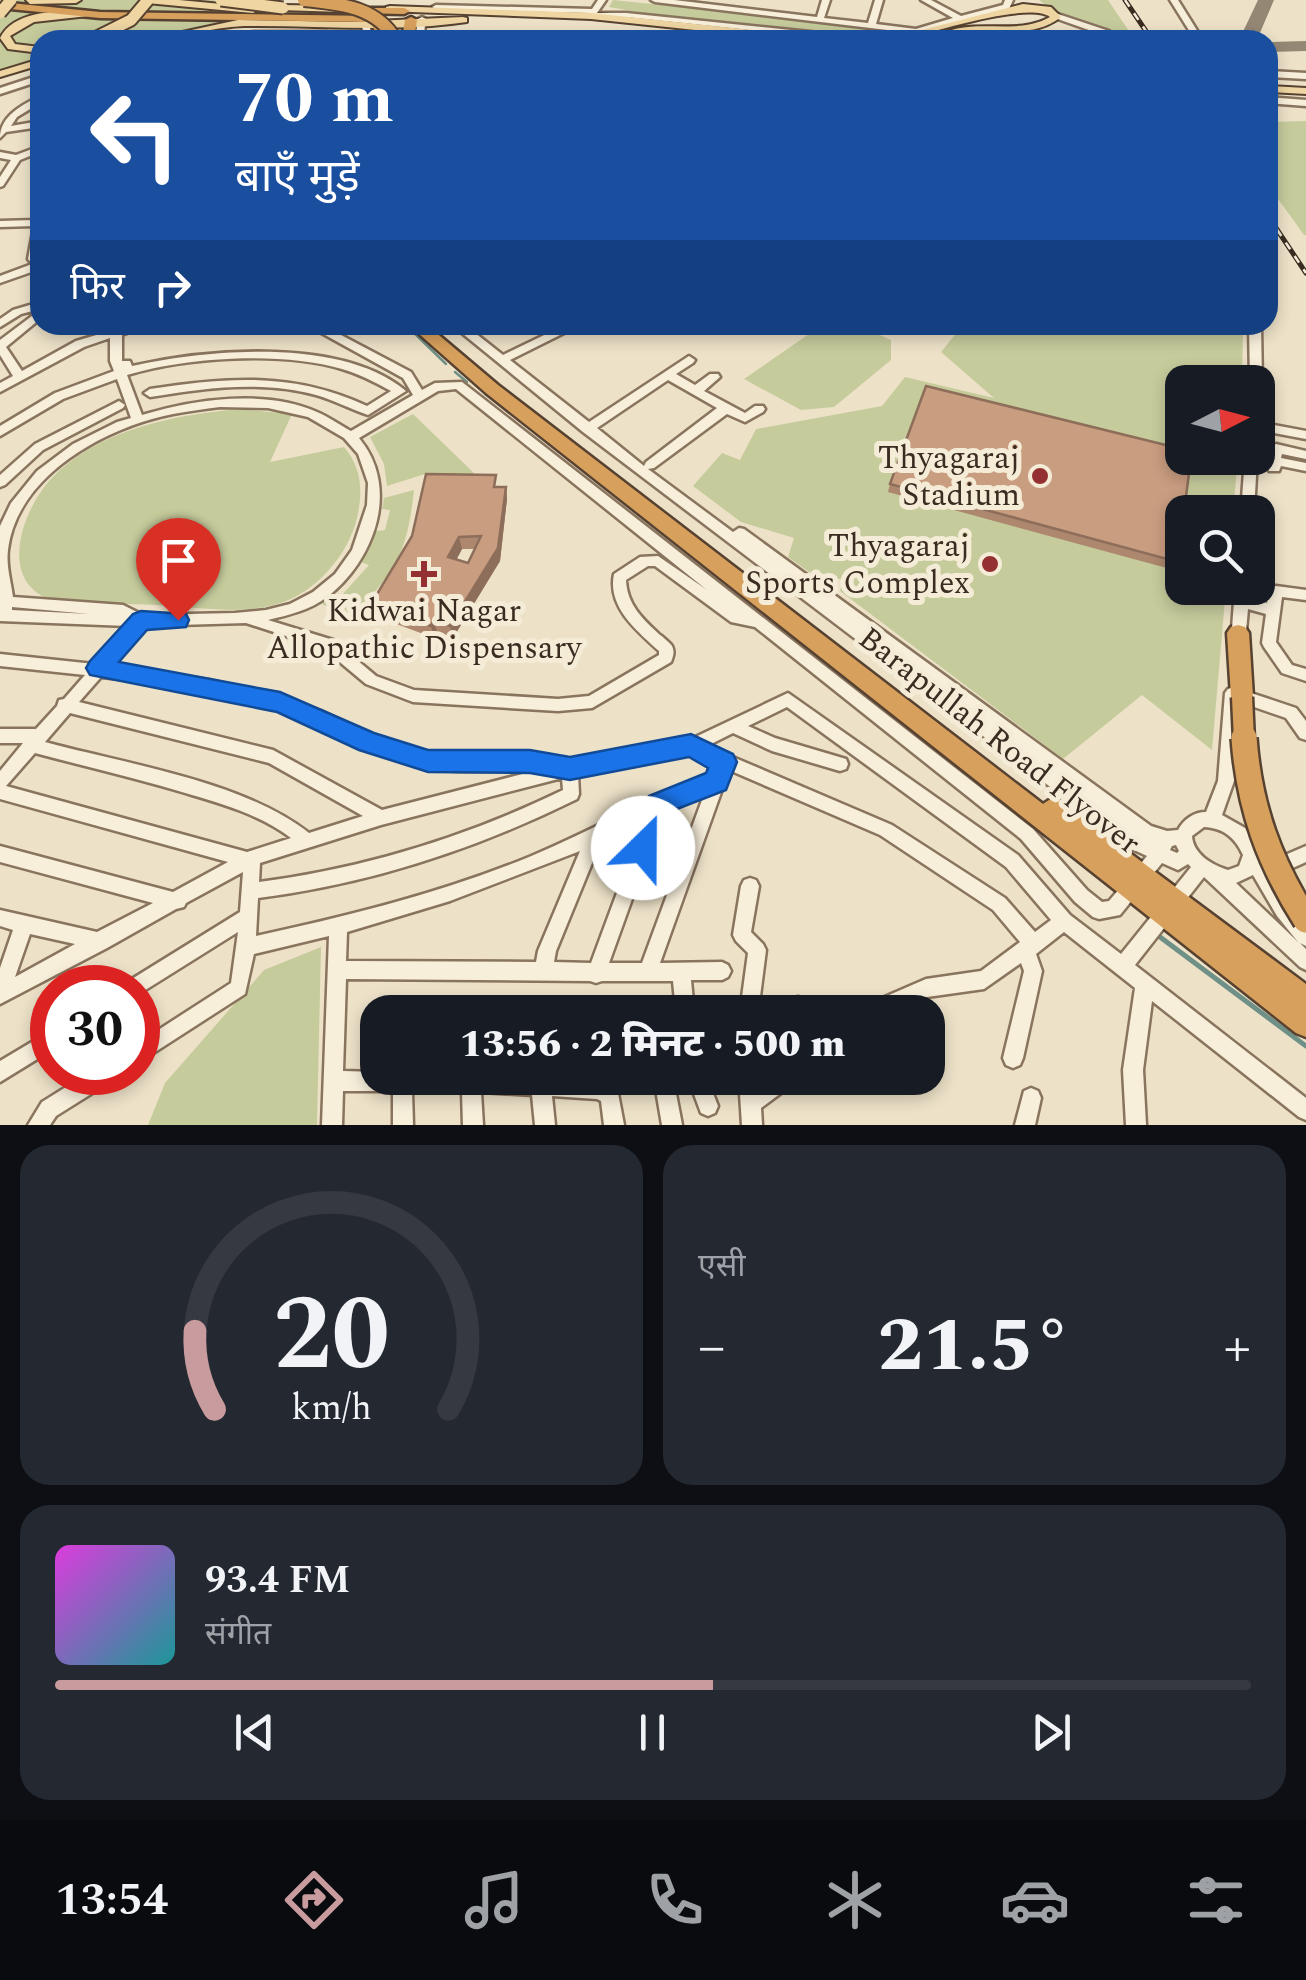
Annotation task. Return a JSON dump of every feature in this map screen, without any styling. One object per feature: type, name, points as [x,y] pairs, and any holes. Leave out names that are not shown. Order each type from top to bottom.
[{"type":"highway","points":[[22,0],[83,7],[253,10],[414,26]]},
{"type":"highway","points":[[304,0],[367,12],[391,30]]},
{"type":"highway","points":[[0,6],[352,30]]},
{"type":"highway","name":"Barapullah Road Flyover","points":[[429,335],[492,389],[1306,1023]]},
{"type":"highway","name":"Barapullah Road Flyover","points":[[443,335],[1020,785],[1306,1001]]},
{"type":"highway","points":[[1238,633],[1244,772],[1255,828],[1288,895],[1306,920]]},
{"type":"main road","points":[[0,30],[8,20],[0,6],[11,0]]},
{"type":"main road","points":[[30,1],[76,0]]},
{"type":"main road","points":[[111,30],[131,20],[147,0],[253,10]]},
{"type":"main road","points":[[124,30],[142,20],[158,0]]},
{"type":"main road","points":[[221,0],[284,8],[346,4],[414,26]]},
{"type":"main road","points":[[1017,4],[1022,21],[1047,21]]},
{"type":"main road","points":[[942,30],[1017,4],[1037,4],[1047,21]]},
{"type":"main road","points":[[414,26],[440,6],[592,14],[701,30]]},
{"type":"main road","points":[[30,50],[12,47],[4,36],[16,26],[38,18],[100,15]]},
{"type":"main road","points":[[384,30],[466,18],[576,20],[685,30]]},
{"type":"main road","points":[[970,22],[1047,21]]},
{"type":"main road","points":[[198,30],[226,24],[305,28]]},
{"type":"main road","points":[[0,48],[30,51]]},
{"type":"main road","points":[[0,74],[30,70]]},
{"type":"main road","points":[[1278,78],[1306,80]]},
{"type":"main road","points":[[1278,89],[1306,91]]},
{"type":"street","points":[[592,14],[602,0]]},
{"type":"street","points":[[655,0],[758,7],[806,18],[906,30]]},
{"type":"street","points":[[772,12],[778,0]]},
{"type":"street","points":[[821,17],[826,0]]},
{"type":"street","points":[[872,24],[880,0]]},
{"type":"street","points":[[926,0],[970,22]]},
{"type":"street","points":[[944,0],[970,22]]},
{"type":"street","points":[[1174,0],[1194,30]]},
{"type":"street","points":[[592,14],[626,15],[707,30]]},
{"type":"street","points":[[1047,21],[1087,30]]},
{"type":"street","points":[[0,90],[30,75]]},
{"type":"street","points":[[1278,100],[1306,101]]},
{"type":"street","points":[[2,132],[14,115],[30,106]]},
{"type":"street","points":[[2,132],[30,129]]},
{"type":"street","points":[[0,155],[16,158],[30,153]]},
{"type":"street","points":[[0,184],[16,158]]},
{"type":"street","points":[[0,224],[30,224]]},
{"type":"street","points":[[0,280],[30,269]]},
{"type":"street","points":[[0,324],[16,312],[30,308]]},
{"type":"street","points":[[18,376],[0,350],[2,341],[30,320]]},
{"type":"street","points":[[94,339],[95,335]]},
{"type":"street","points":[[0,388],[102,335]]},
{"type":"street","points":[[114,335],[113,346],[138,420]]},
{"type":"street","points":[[332,335],[407,375],[418,386],[419,395]]},
{"type":"street","points":[[470,335],[819,597],[1146,832],[1178,862],[1228,878],[1246,872],[1251,855]]},
{"type":"street","points":[[504,362],[555,335]]},
{"type":"street","points":[[1255,335],[1256,365]]},
{"type":"street","points":[[0,432],[59,396],[120,370],[194,358],[271,356],[342,366],[400,392],[368,411],[310,387],[264,382],[150,392]]},
{"type":"street","points":[[591,427],[689,360]]},
{"type":"street","points":[[668,375],[745,418],[758,409]]},
{"type":"street","points":[[696,391],[714,377]]},
{"type":"street","points":[[224,404],[229,383]]},
{"type":"street","points":[[350,437],[419,395],[440,385],[458,385],[1028,834],[1092,907],[1108,912],[1114,909],[1193,822],[1212,819],[1242,836],[1282,910],[1306,937]]},
{"type":"street","points":[[224,404],[273,405],[308,411],[350,437],[365,455],[374,478],[372,515],[357,553],[319,596],[291,612],[250,620],[112,623],[3,608],[1,546],[24,493],[68,451],[138,420],[224,404]]},
{"type":"street","points":[[24,493],[0,486],[39,447],[119,405]]},
{"type":"street","points":[[650,466],[726,408]]},
{"type":"street","points":[[591,427],[650,466],[819,597]]},
{"type":"street","points":[[1275,429],[1306,435]]},
{"type":"street","points":[[1306,455],[1276,455],[1306,467]]},
{"type":"street","points":[[250,620],[328,644],[371,680],[402,693],[558,705],[604,697],[666,658],[666,648],[625,609],[620,596],[619,578],[644,561],[658,561],[736,618],[758,622]]},
{"type":"street","points":[[1306,595],[1276,592],[1269,643],[1287,669],[1306,676]]},
{"type":"street","points":[[1212,819],[1229,764],[1240,605]]},
{"type":"street","points":[[1263,605],[1274,610]]},
{"type":"street","points":[[0,782],[141,620]]},
{"type":"street","points":[[0,660],[99,668],[280,702],[368,742],[428,761],[530,761],[570,769]]},
{"type":"street","points":[[1242,697],[1292,713],[1306,733]]},
{"type":"street","points":[[0,994],[250,859],[381,818],[570,769],[691,746],[784,700],[795,700],[1012,860],[1064,922],[1306,1110]]},
{"type":"street","points":[[64,705],[273,756],[381,818]]},
{"type":"street","points":[[732,726],[772,744],[840,764]]},
{"type":"street","points":[[0,736],[34,741],[248,805],[292,825],[304,840]]},
{"type":"street","points":[[691,746],[886,830],[998,904],[1031,949],[1033,971],[1013,1058]]},
{"type":"street","points":[[648,972],[724,762]]},
{"type":"street","points":[[249,891],[331,878],[502,827],[571,794],[570,769]]},
{"type":"street","points":[[246,947],[338,928],[442,896],[716,781]]},
{"type":"street","points":[[0,792],[250,859]]},
{"type":"street","points":[[596,974],[658,804]]},
{"type":"street","points":[[543,973],[547,950],[595,835]]},
{"type":"street","points":[[1165,849],[1199,870],[1306,961]]},
{"type":"street","points":[[0,854],[178,901]]},
{"type":"street","points":[[1261,874],[1306,854]]},
{"type":"street","points":[[160,1040],[232,996],[242,980],[250,859]]},
{"type":"street","points":[[1122,968],[1199,870]]},
{"type":"street","points":[[750,886],[742,935],[756,950],[751,995]]},
{"type":"street","points":[[160,971],[247,916]]},
{"type":"street","points":[[0,918],[101,942]]},
{"type":"street","points":[[910,995],[926,988],[984,980],[1064,922]]},
{"type":"street","points":[[0,994],[24,924]]},
{"type":"street","points":[[332,1125],[338,928]]},
{"type":"street","points":[[336,970],[596,974],[722,971]]},
{"type":"street","points":[[681,972],[684,995]]},
{"type":"street","points":[[1136,1125],[1133,1070],[1145,985]]},
{"type":"street","points":[[0,1072],[30,1053]]},
{"type":"street","points":[[332,1081],[360,1081]]},
{"type":"street","points":[[38,1125],[50,1109],[72,1095]]},
{"type":"street","points":[[402,1095],[402,1125]]},
{"type":"street","points":[[472,1095],[473,1125]]},
{"type":"street","points":[[543,1095],[545,1125]]},
{"type":"street","points":[[607,1095],[614,1125]]},
{"type":"street","points":[[667,1095],[672,1125]]},
{"type":"street","points":[[704,1095],[708,1106]]},
{"type":"street","points":[[752,1095],[752,1125]]},
{"type":"street","points":[[753,1102],[762,1095]]},
{"type":"street","points":[[1025,1125],[1031,1098]]},
{"type":"green space","points":[[12,0],[213,0],[261,16],[194,30],[30,30],[30,64],[0,70],[0,16]]},
{"type":"green space","points":[[613,0],[907,30],[792,30],[609,7]]},
{"type":"green space","points":[[1039,0],[1108,0],[1128,30],[1104,30],[1051,9]]},
{"type":"green space","points":[[1306,121],[1306,235],[1278,199],[1278,122]]},
{"type":"green space","points":[[808,335],[880,335],[891,340],[891,360],[834,407],[801,410],[744,379]]},
{"type":"green space","name":"Thyagaraj Sports Complex","points":[[955,335],[1243,335],[1242,365],[1165,365],[1165,475],[1236,475],[1235,495],[1165,495],[1165,605],[1225,605],[1212,750],[1142,695],[1063,759],[840,591],[843,580],[809,572],[788,557],[794,538],[741,522],[693,486],[722,453],[740,460],[756,429],[882,406],[905,377],[994,398],[941,352]]},
{"type":"green space","points":[[239,409],[292,414],[270,462],[344,447],[354,463],[360,498],[353,532],[338,559],[317,582],[277,604],[232,610],[67,602],[42,596],[29,585],[19,556],[25,523],[40,492],[69,463],[90,448],[138,428],[189,415]]},
{"type":"green space","points":[[413,414],[477,476],[425,474],[387,486],[384,464],[370,437]]},
{"type":"green space","points":[[414,490],[403,547],[379,587],[352,618],[322,604],[335,594],[341,596],[369,565],[361,562],[376,531],[385,530],[390,510],[382,509],[384,498]]},
{"type":"green space","points":[[321,947],[317,1125],[148,1125],[165,1083],[264,970]]},
{"type":"building","name":"Thyagaraj Stadium","points":[[926,386],[1165,445],[1165,475],[1189,475],[1186,495],[1165,495],[1165,558],[890,484]]},
{"type":"building","points":[[426,474],[496,475],[494,487],[506,487],[498,548],[450,626],[434,620],[431,626],[371,604],[412,536]],"holes":[[[481,536],[468,563],[448,557],[459,537]]]},
{"type":"waterway","points":[[416,335],[446,364]]},
{"type":"waterway","points":[[455,372],[467,382]]},
{"type":"waterway","points":[[1160,937],[1306,1046]]},
{"type":"taxiway","points":[[1253,30],[1266,0]]},
{"type":"taxiway","points":[[1278,47],[1306,46]]},
{"type":"railway","points":[[1125,0],[1145,30]]},
{"type":"railway","points":[[1278,231],[1306,273]]},
{"type":"place","name":"Thyagaraj Stadium","points":[[1040,476]]},
{"type":"place","name":"Thyagaraj Sports Complex","points":[[990,564]]},
{"type":"place","name":"Kidwai Nagar Allopathic Dispensary","points":[[424,574]]},
{"type":"route","points":[[178,620],[141,620],[99,668],[280,702],[368,742],[428,761],[530,761],[570,769],[691,746],[724,762],[716,781],[658,804],[643,848]]}]
